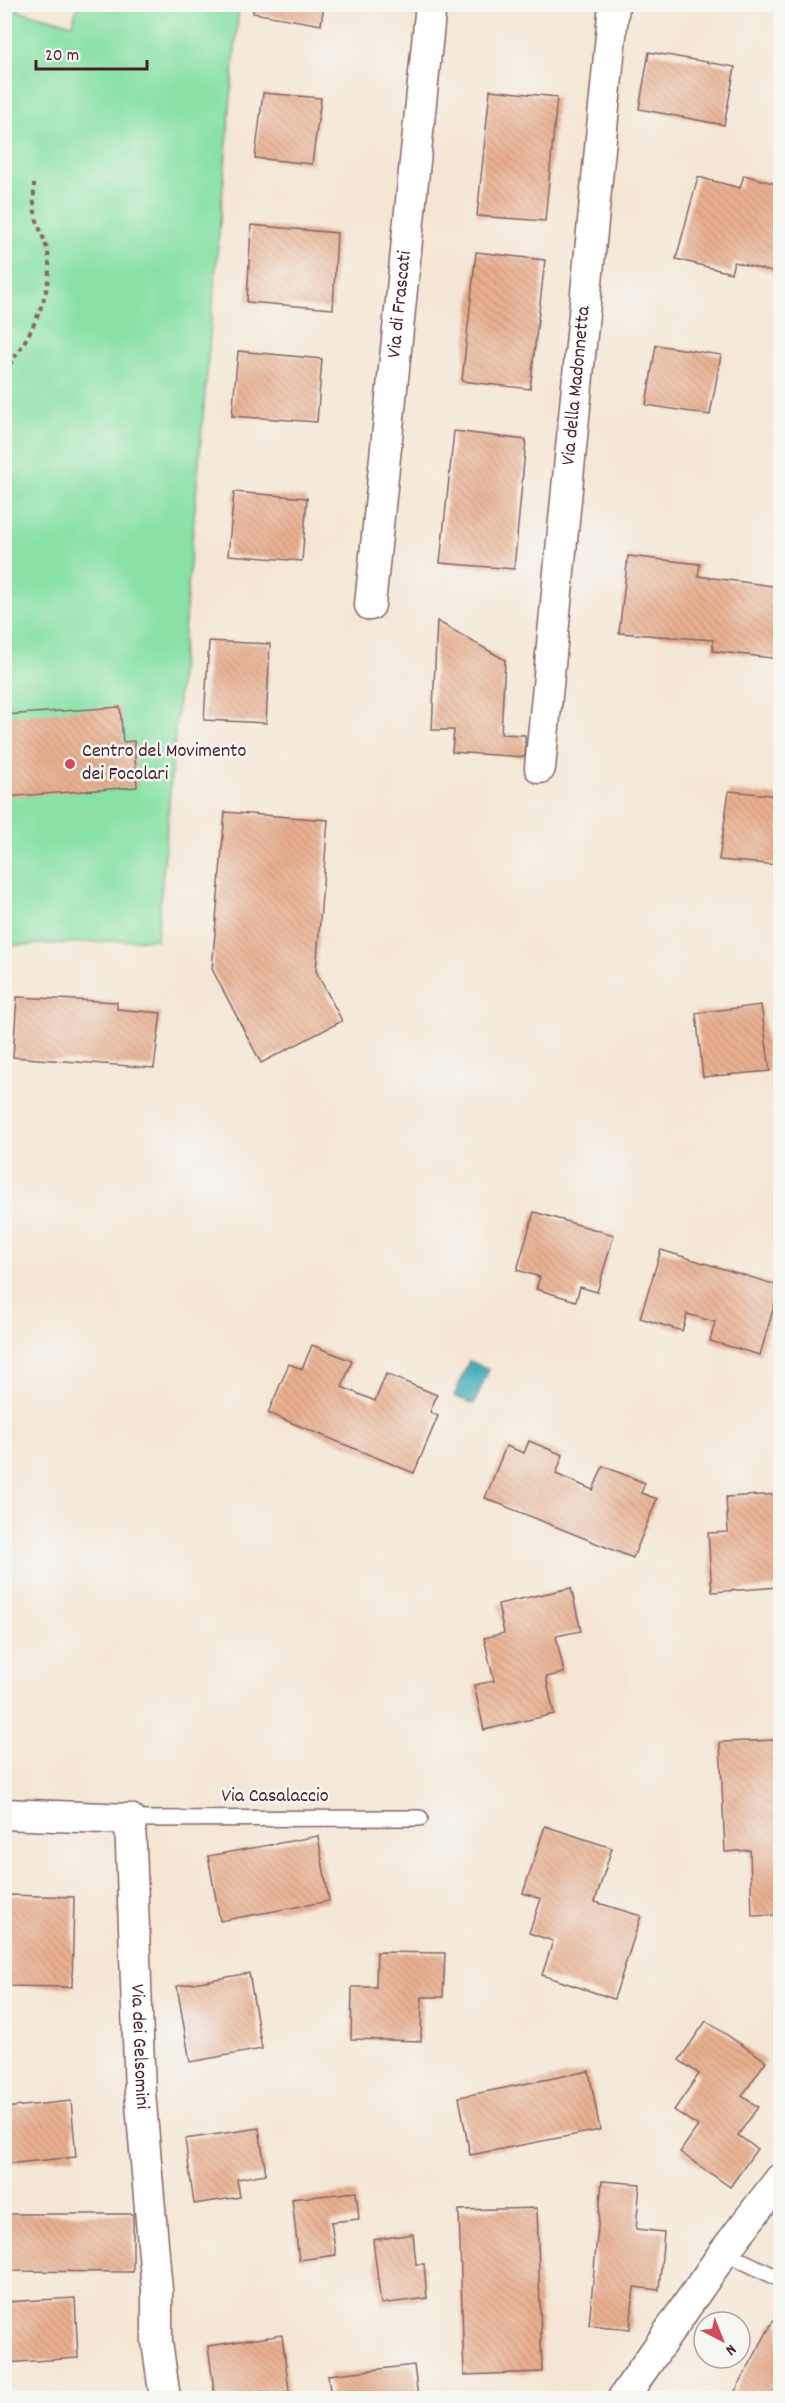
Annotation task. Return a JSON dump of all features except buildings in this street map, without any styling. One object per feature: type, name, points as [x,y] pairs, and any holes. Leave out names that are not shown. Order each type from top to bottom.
[{"type":"street","name":"Via di Frascati","points":[[370,605],[431,4]]},
{"type":"street","name":"Via della Madonnetta","points":[[540,768],[614,4]]},
{"type":"street","points":[[4,1814],[130,1819]]},
{"type":"street","name":"Via dei Gelsomini","points":[[130,1819],[140,2092],[157,2290],[157,2342],[165,2398]]},
{"type":"street","points":[[623,2398],[724,2252],[780,2179]]},
{"type":"lane","name":"Via Casalaccio","points":[[130,1819],[420,1818]]},
{"type":"lane","points":[[724,2252],[780,2279]]},
{"type":"path","points":[[4,372],[16,357],[30,331],[43,301],[48,278],[49,260],[34,212],[34,184]]},
{"type":"green space","points":[[4,5],[18,5],[18,11],[73,24],[77,5],[239,5],[157,939],[5,946]]},
{"type":"water","points":[[469,1361],[489,1369],[474,1404],[454,1396]]},
{"type":"place","name":"Centro del Movimento dei Focolari","points":[[70,764]]}]
